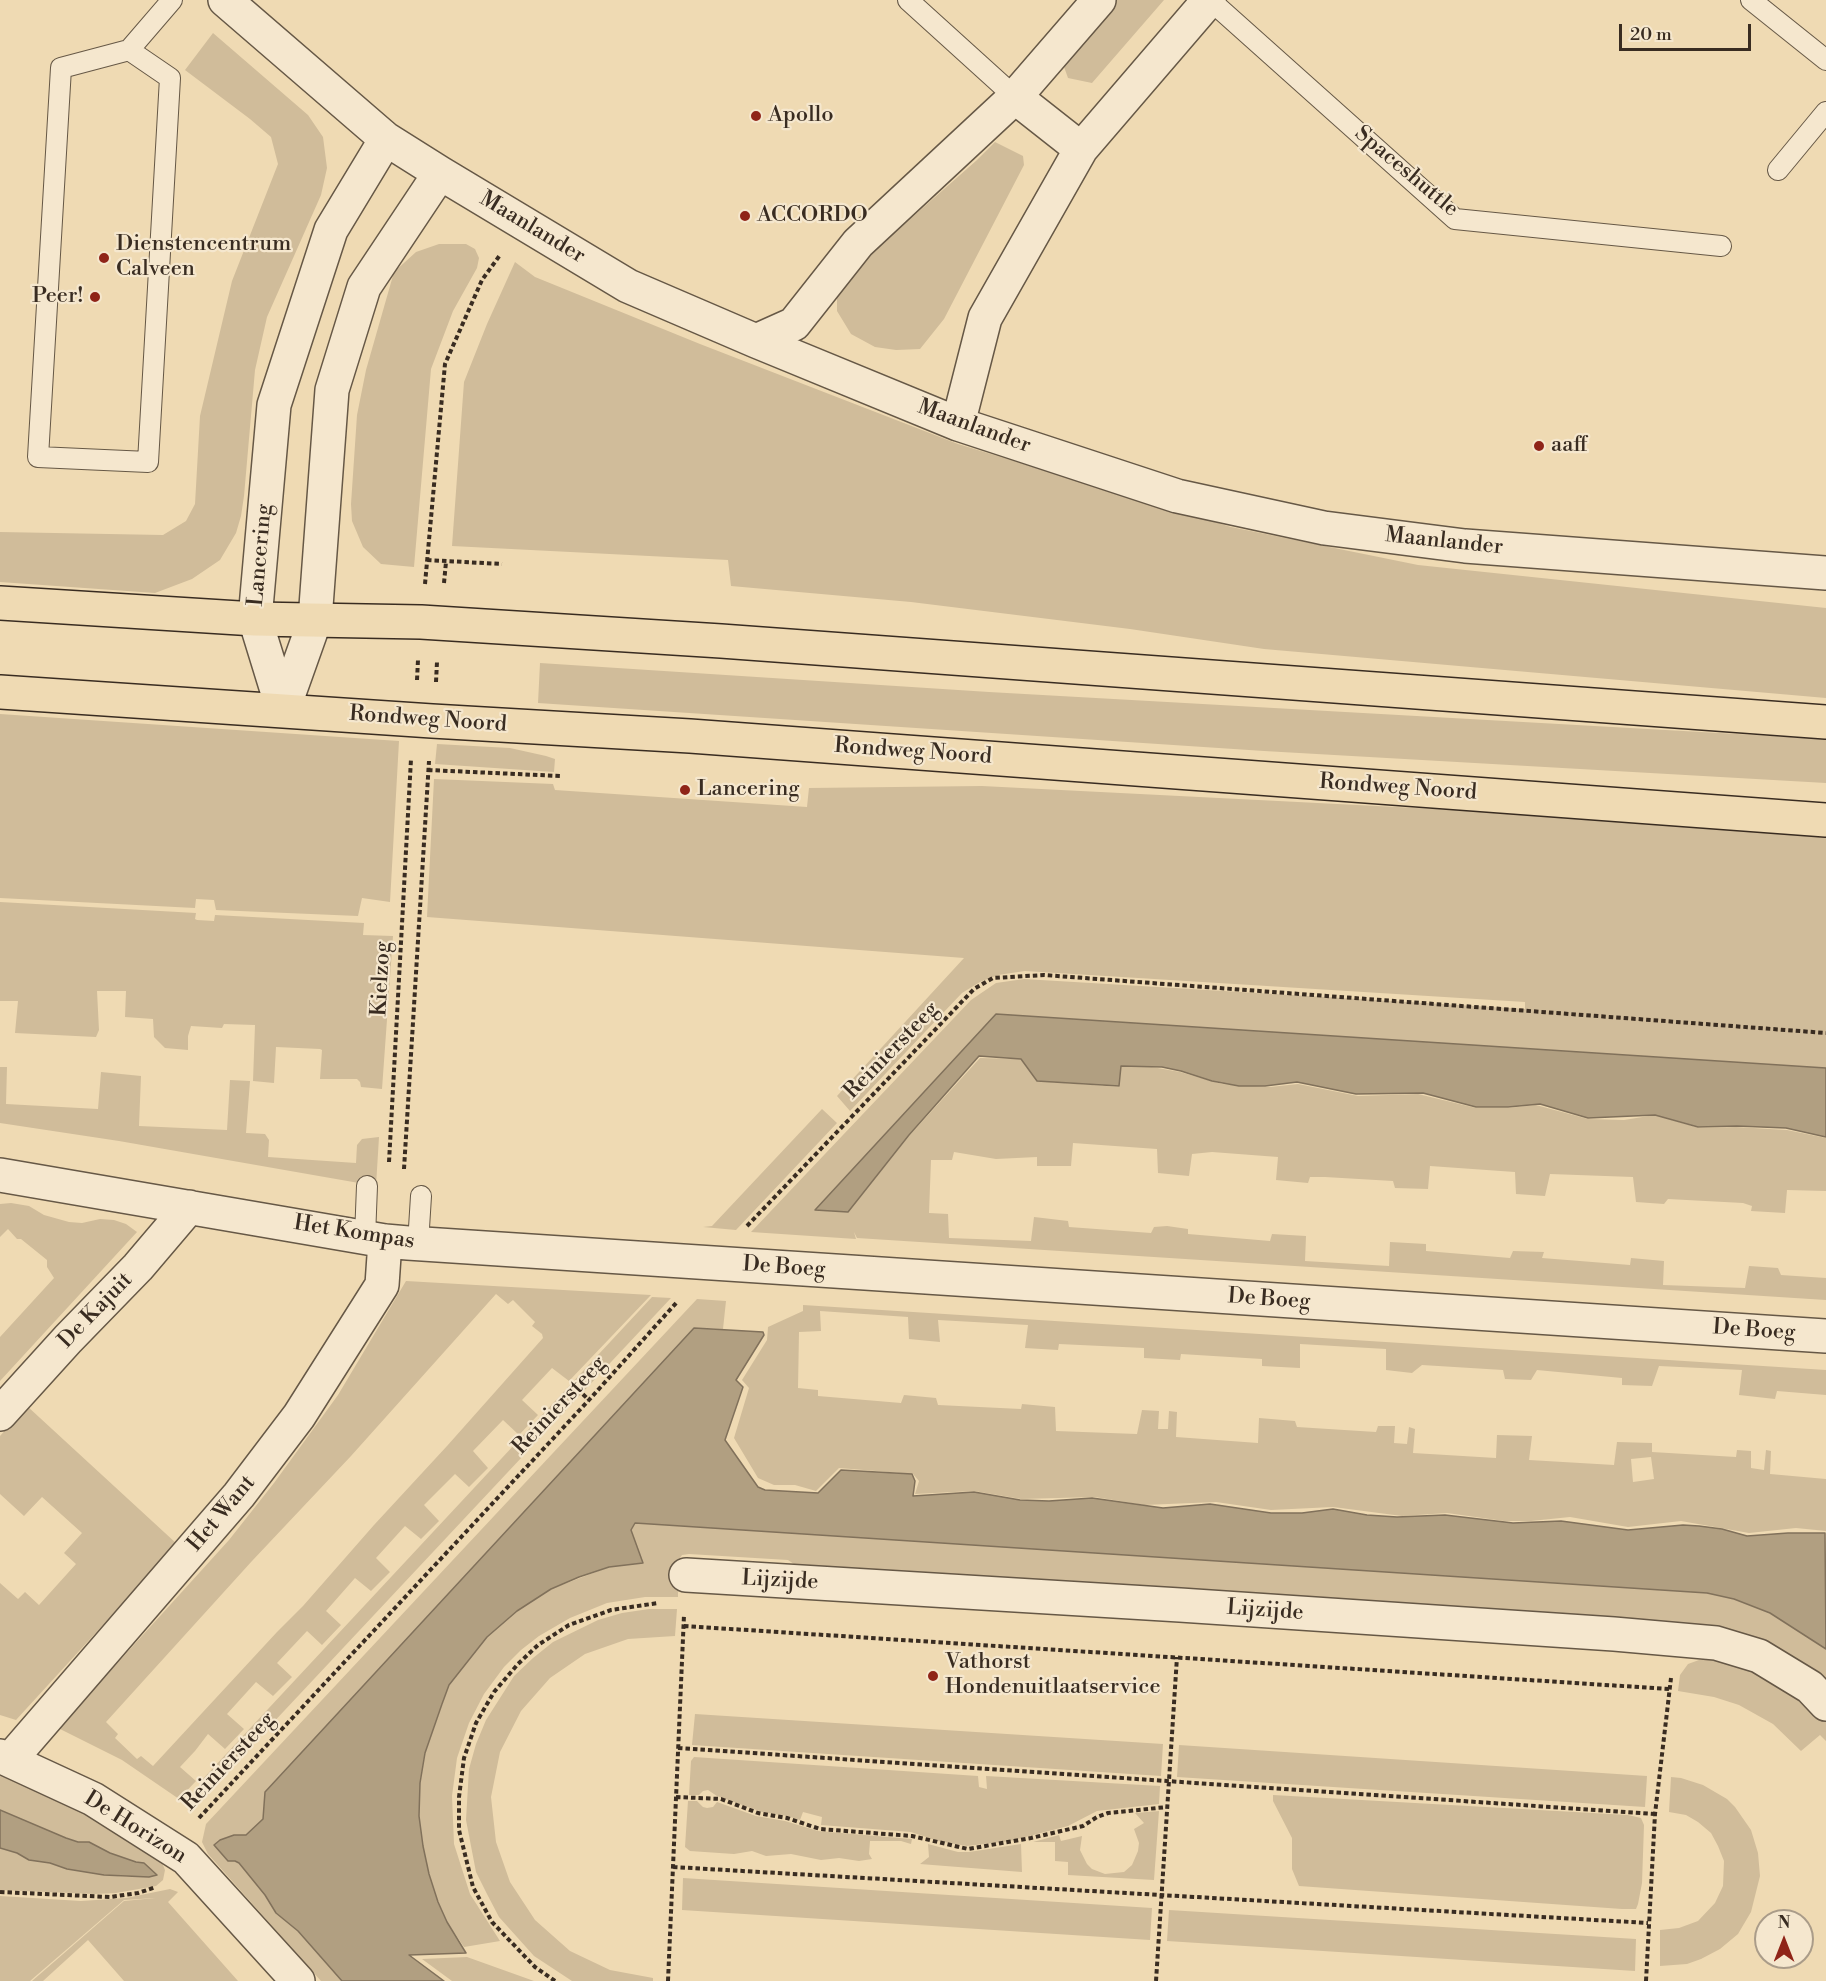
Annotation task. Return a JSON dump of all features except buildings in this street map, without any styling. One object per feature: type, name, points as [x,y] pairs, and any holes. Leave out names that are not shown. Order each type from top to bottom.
[{"type":"main road","points":[[0,603],[255,619],[431,622],[1826,722]]},
{"type":"main road","name":"Rondweg Noord","points":[[0,692],[702,737],[1826,820]]},
{"type":"street","name":"Maanlander","points":[[225,0],[386,139],[440,174],[628,285],[756,341],[958,424],[1177,496],[1324,528],[1465,546],[1826,573]]},
{"type":"street","points":[[756,341],[794,324],[858,243],[1015,97],[1099,0]]},
{"type":"street","name":"Spaceshuttle","points":[[958,424],[985,318],[1081,149],[1210,0]]},
{"type":"street","points":[[1015,97],[1081,149]]},
{"type":"street","name":"Lancering","points":[[283,710],[255,619],[274,405],[331,230],[386,139]]},
{"type":"street","points":[[283,710],[315,620],[332,390],[364,287],[440,174]]},
{"type":"street","name":"Het Kompas","points":[[0,1175],[114,1188],[189,1207],[243,1209],[375,1239],[711,1264]]},
{"type":"street","name":"De Kajuit","points":[[0,1414],[138,1267],[189,1207]]},
{"type":"street","name":"Het Want","points":[[5,1758],[239,1495],[299,1416],[382,1285],[375,1239]]},
{"type":"street","name":"De Boeg","points":[[711,1264],[1826,1336]]},
{"type":"street","name":"Lijzijde","points":[[685,1589],[1180,1605],[1716,1643],[1759,1656],[1810,1687],[1826,1704]]},
{"type":"street","name":"De Horizon","points":[[5,1758],[93,1799],[179,1852],[201,1872],[298,1981]]},
{"type":"lane","points":[[129,50],[170,78],[148,462],[39,456],[61,68],[129,50],[172,0]]},
{"type":"lane","points":[[908,0],[1015,97]]},
{"type":"lane","name":"Spaceshuttle","points":[[1210,0],[1455,219],[1721,246]]},
{"type":"lane","points":[[1751,0],[1826,60]]},
{"type":"lane","points":[[1778,170],[1826,112]]},
{"type":"lane","points":[[367,1186],[375,1239]]},
{"type":"lane","points":[[418,1244],[421,1196]]},
{"type":"path","points":[[404,1174],[428,770],[423,720],[431,622],[427,560],[445,364],[482,280],[524,224]]},
{"type":"path","points":[[427,560],[502,564]]},
{"type":"path","points":[[423,720],[431,622],[446,562]]},
{"type":"path","name":"Kielzog","points":[[388,1173],[423,720]]},
{"type":"path","points":[[428,770],[560,776]]},
{"type":"path","name":"Reiniersteeg","points":[[0,1892],[110,1897],[138,1893],[162,1885],[179,1852],[711,1264],[974,989],[993,978],[1044,975],[1826,1033]]},
{"type":"path","points":[[572,1384],[589,1400]]},
{"type":"path","points":[[555,1981],[535,1967],[492,1922],[473,1887],[459,1830],[459,1797],[464,1758],[476,1723],[494,1692],[538,1645],[569,1625],[610,1610],[647,1603],[685,1589],[668,1981]]},
{"type":"path","points":[[684,1626],[1670,1689]]},
{"type":"path","points":[[1646,1981],[1655,1814],[1675,1639]]},
{"type":"path","points":[[1156,1981],[1177,1657]]},
{"type":"path","points":[[678,1749],[1655,1814]]},
{"type":"path","points":[[676,1797],[722,1799],[758,1813],[787,1818],[820,1829],[912,1836],[968,1850],[1083,1826],[1096,1817],[1108,1813],[1167,1808]]},
{"type":"path","points":[[673,1867],[1648,1923]]},
{"type":"shaded area","points":[[1114,0],[1164,0],[1092,83],[1068,78],[1063,64]]},
{"type":"shaded area","points":[[213,33],[308,115],[323,137],[327,168],[321,195],[267,317],[255,370],[244,496],[236,533],[220,560],[192,579],[155,593],[0,582],[0,532],[163,535],[186,521],[195,504],[200,416],[232,281],[278,164],[271,137],[185,70]]},
{"type":"shaded area","points":[[995,142],[1023,156],[1024,165],[944,319],[920,349],[896,350],[875,347],[851,334],[837,311],[837,293],[867,257]]},
{"type":"shaded area","points":[[439,244],[466,244],[475,249],[479,258],[477,268],[453,311],[431,369],[414,567],[381,564],[363,547],[352,521],[357,415],[366,370],[394,272],[416,252]]},
{"type":"shaded area","points":[[515,262],[535,277],[958,444],[1231,527],[1418,565],[1826,608],[1826,698],[1264,649],[1130,629],[911,602],[731,586],[728,560],[452,546],[464,382]]},
{"type":"shaded area","points":[[540,663],[989,692],[1826,739],[1826,783],[1264,751],[538,703]]},
{"type":"shaded area","points":[[0,714],[399,741],[390,902],[362,898],[358,916],[216,910],[214,900],[196,899],[195,908],[0,898]]},
{"type":"shaded area","points":[[437,744],[510,748],[546,756],[555,759],[554,772],[435,764]]},
{"type":"shaded area","points":[[434,779],[553,784],[555,790],[807,807],[809,788],[982,786],[1594,817],[1826,832],[1826,1068],[996,1014],[816,1209],[848,1212],[909,1136],[980,1058],[1021,1059],[1037,1081],[1119,1087],[1121,1067],[1152,1067],[1222,1084],[1270,1087],[1298,1084],[1358,1096],[1418,1094],[1476,1108],[1536,1105],[1588,1119],[1624,1120],[1655,1115],[1699,1128],[1736,1127],[1787,1130],[1826,1138],[1826,1191],[1787,1190],[1785,1213],[1751,1211],[1752,1206],[1743,1203],[1668,1199],[1664,1204],[1636,1202],[1633,1177],[1550,1174],[1545,1196],[1516,1194],[1515,1172],[1430,1166],[1428,1189],[1395,1188],[1393,1181],[1325,1177],[1310,1177],[1308,1183],[1276,1180],[1278,1157],[1212,1152],[1192,1154],[1189,1176],[1158,1173],[1157,1149],[1073,1143],[1071,1166],[1037,1166],[1037,1157],[996,1159],[954,1152],[952,1160],[931,1160],[929,1213],[948,1214],[949,1238],[1031,1241],[1034,1217],[1068,1221],[1069,1227],[1151,1233],[1154,1227],[1167,1226],[1188,1229],[1188,1234],[1270,1241],[1272,1234],[1306,1236],[1305,1261],[1389,1266],[1390,1242],[1426,1244],[1426,1251],[1510,1258],[1513,1251],[1544,1252],[1542,1258],[1630,1265],[1631,1258],[1664,1261],[1663,1285],[1745,1288],[1749,1266],[1778,1268],[1781,1275],[1826,1278],[1826,1300],[857,1238],[854,1232],[856,1239],[751,1232],[971,1000],[996,983],[1024,979],[1525,1009],[1525,1002],[1025,971],[998,975],[962,993],[850,1111],[837,1096],[964,958],[427,917]]},
{"type":"shaded area","points":[[0,902],[196,913],[195,919],[197,920],[214,921],[215,915],[364,923],[363,935],[393,936],[382,1089],[361,1087],[357,1079],[320,1079],[322,1050],[320,1049],[276,1047],[274,1083],[253,1081],[255,1025],[224,1024],[222,1028],[191,1026],[188,1050],[165,1048],[154,1037],[153,1019],[125,1017],[126,991],[97,991],[99,1030],[96,1037],[15,1033],[18,1001],[0,1001]]},
{"type":"shaded area","points":[[996,1014],[1826,1068],[1826,1137],[1786,1128],[1698,1127],[1655,1115],[1588,1118],[1540,1104],[1476,1107],[1423,1093],[1356,1094],[1297,1082],[1239,1086],[1162,1067],[1121,1066],[1119,1086],[1037,1081],[1021,1059],[979,1056],[909,1135],[848,1212],[815,1210]]},
{"type":"shaded area","points":[[0,1067],[7,1067],[6,1104],[98,1109],[101,1072],[141,1076],[139,1126],[227,1130],[230,1080],[250,1081],[246,1133],[265,1134],[269,1140],[268,1157],[356,1163],[357,1145],[362,1139],[379,1137],[376,1186],[119,1141],[0,1123]]},
{"type":"shaded area","points":[[822,1109],[837,1123],[736,1230],[703,1227],[712,1226]]},
{"type":"shaded area","points":[[0,1204],[29,1206],[44,1215],[69,1222],[114,1220],[126,1224],[137,1232],[0,1381],[0,1337],[54,1278],[47,1267],[47,1260],[21,1239],[17,1239],[8,1229],[0,1237]]},
{"type":"shaded area","points":[[406,1281],[651,1295],[569,1381],[552,1368],[522,1400],[538,1415],[519,1435],[503,1420],[473,1451],[488,1468],[469,1487],[455,1474],[424,1505],[439,1521],[421,1539],[405,1526],[376,1558],[390,1572],[371,1591],[355,1578],[326,1611],[341,1625],[322,1645],[307,1631],[277,1663],[292,1677],[273,1696],[256,1682],[227,1714],[244,1729],[225,1749],[208,1734],[180,1767],[196,1781],[179,1799],[122,1760],[60,1729],[229,1540],[338,1395]],"holes":[[[496,1294],[508,1304],[513,1300],[535,1322],[532,1326],[542,1334],[543,1338],[303,1606],[153,1766],[141,1756],[137,1759],[115,1738],[118,1734],[106,1722],[351,1456]]]},
{"type":"shaded area","points":[[652,1297],[671,1298],[210,1790],[200,1782]]},
{"type":"shaded area","points":[[697,1299],[726,1301],[723,1329],[694,1328],[265,1792],[264,1819],[246,1835],[234,1835],[214,1845],[228,1860],[239,1863],[265,1895],[276,1913],[298,1931],[342,1981],[321,1981],[208,1854],[202,1842],[206,1824]]},
{"type":"shaded area","points":[[803,1305],[1826,1370],[1826,1395],[1777,1391],[1775,1399],[1739,1395],[1742,1370],[1659,1366],[1652,1386],[1622,1385],[1622,1378],[1537,1370],[1531,1380],[1505,1379],[1503,1370],[1422,1365],[1412,1373],[1386,1370],[1386,1349],[1300,1344],[1300,1368],[1262,1366],[1262,1359],[1181,1354],[1180,1360],[1144,1358],[1144,1348],[1059,1344],[1058,1350],[1025,1348],[1028,1325],[938,1320],[940,1342],[909,1339],[908,1317],[820,1311],[821,1331],[799,1332],[798,1388],[818,1390],[818,1396],[901,1403],[904,1395],[936,1398],[938,1405],[1021,1409],[1022,1404],[1055,1407],[1056,1431],[1137,1434],[1142,1410],[1159,1411],[1158,1429],[1168,1429],[1169,1411],[1177,1412],[1176,1437],[1258,1443],[1259,1418],[1295,1421],[1297,1427],[1376,1432],[1378,1426],[1395,1426],[1394,1443],[1407,1444],[1409,1427],[1415,1429],[1413,1453],[1496,1458],[1497,1435],[1532,1436],[1529,1460],[1614,1465],[1617,1442],[1652,1443],[1652,1452],[1736,1457],[1737,1450],[1751,1451],[1751,1468],[1764,1470],[1766,1450],[1771,1451],[1770,1474],[1826,1479],[1826,1531],[1796,1528],[1749,1533],[1681,1521],[1628,1527],[1570,1517],[1504,1521],[1447,1513],[1402,1516],[1333,1507],[1271,1510],[1216,1502],[1144,1505],[1095,1497],[1021,1499],[974,1491],[915,1494],[919,1481],[913,1474],[839,1468],[816,1491],[795,1485],[774,1485],[758,1478],[734,1438],[749,1388],[742,1380],[767,1340],[768,1327],[803,1311]],"holes":[[[1651,1457],[1654,1479],[1633,1482],[1631,1459]]]},
{"type":"shaded area","points":[[694,1328],[763,1332],[764,1335],[736,1380],[743,1387],[725,1440],[758,1487],[765,1490],[818,1493],[841,1470],[912,1474],[915,1481],[913,1496],[974,1492],[1020,1500],[1049,1501],[1092,1498],[1163,1508],[1210,1504],[1271,1513],[1302,1513],[1333,1509],[1397,1517],[1445,1515],[1513,1523],[1561,1521],[1628,1530],[1683,1525],[1722,1529],[1747,1536],[1825,1533],[1826,1649],[1770,1613],[1734,1599],[1707,1593],[635,1523],[631,1530],[643,1563],[609,1567],[551,1589],[517,1611],[487,1637],[449,1685],[425,1753],[420,1783],[419,1816],[429,1874],[438,1902],[466,1953],[409,1955],[444,1981],[342,1981],[298,1931],[276,1913],[265,1895],[239,1863],[228,1861],[214,1845],[234,1835],[246,1835],[263,1819],[265,1792]]},
{"type":"shaded area","points":[[27,1406],[177,1544],[16,1720],[0,1715],[0,1583],[18,1599],[25,1592],[39,1605],[76,1564],[64,1553],[82,1533],[42,1497],[24,1516],[0,1494],[0,1436]]},
{"type":"shaded area","points":[[635,1523],[1707,1593],[1734,1599],[1770,1613],[1826,1649],[1826,1683],[1806,1667],[797,1566],[788,1560],[682,1555],[678,1561],[678,1597],[645,1597],[607,1603],[570,1618],[539,1636],[521,1650],[504,1667],[484,1694],[469,1723],[457,1758],[452,1796],[454,1844],[470,1894],[500,1941],[464,1947],[447,1922],[438,1902],[429,1874],[419,1816],[420,1783],[425,1753],[449,1685],[487,1637],[517,1611],[551,1589],[609,1567],[642,1563],[631,1530]]},
{"type":"shaded area","points":[[649,1609],[677,1609],[675,1636],[628,1639],[585,1654],[550,1678],[521,1711],[500,1752],[491,1797],[496,1842],[510,1882],[535,1920],[570,1951],[610,1970],[653,1978],[653,1981],[572,1981],[534,1956],[499,1917],[476,1872],[466,1820],[469,1769],[486,1720],[514,1676],[533,1658],[553,1642],[598,1620]]},
{"type":"shaded area","points":[[1711,1659],[1765,1676],[1826,1718],[1826,1741],[1820,1735],[1801,1751],[1773,1724],[1739,1705],[1714,1697],[1678,1691],[1680,1675],[1688,1664]]},
{"type":"shaded area","points":[[695,1714],[1163,1744],[1161,1776],[692,1745]]},
{"type":"shaded area","points":[[1179,1745],[1647,1776],[1645,1807],[1177,1777]]},
{"type":"shaded area","points":[[694,1757],[978,1776],[979,1787],[987,1789],[986,1776],[1160,1786],[1159,1804],[1097,1811],[1068,1826],[1010,1841],[967,1846],[938,1841],[911,1832],[821,1825],[822,1817],[803,1812],[800,1820],[762,1812],[717,1796],[708,1790],[699,1795],[689,1795],[691,1761]]},
{"type":"shaded area","points":[[0,1775],[94,1818],[161,1860],[165,1870],[163,1880],[156,1886],[116,1893],[0,1890],[0,1848],[17,1853],[29,1860],[104,1875],[130,1877],[144,1863],[110,1853],[89,1842],[78,1842],[66,1838],[0,1810]]},
{"type":"shaded area","points":[[1671,1777],[1703,1785],[1727,1799],[1735,1807],[1751,1830],[1758,1853],[1760,1876],[1751,1912],[1738,1934],[1720,1949],[1701,1959],[1687,1964],[1660,1966],[1660,1930],[1679,1928],[1698,1921],[1715,1903],[1723,1886],[1724,1861],[1711,1833],[1686,1815],[1669,1812]]},
{"type":"shaded area","points":[[1273,1795],[1628,1815],[1641,1818],[1644,1825],[1642,1883],[1638,1904],[1636,1909],[1622,1909],[1299,1886],[1292,1869],[1292,1838],[1273,1801]]},
{"type":"shaded area","points":[[688,1801],[697,1801],[707,1808],[713,1807],[717,1802],[756,1816],[785,1821],[818,1831],[912,1839],[911,1844],[901,1841],[870,1841],[869,1854],[872,1859],[859,1861],[839,1858],[821,1860],[791,1854],[766,1856],[752,1851],[734,1854],[690,1851],[685,1847]]},
{"type":"shaded area","points":[[0,1810],[66,1838],[78,1842],[89,1842],[110,1853],[144,1863],[157,1875],[149,1877],[104,1875],[67,1869],[50,1863],[29,1860],[17,1853],[0,1848]]},
{"type":"shaded area","points":[[1159,1811],[1154,1880],[1068,1875],[1068,1862],[1055,1861],[1055,1842],[1033,1842],[1059,1835],[1061,1841],[1082,1836],[1080,1850],[1092,1869],[1105,1874],[1124,1872],[1132,1865],[1138,1851],[1139,1843],[1134,1829],[1144,1823],[1135,1813]]},
{"type":"shaded area","points":[[928,1844],[958,1852],[969,1852],[1021,1844],[1022,1872],[920,1864],[929,1857]]},
{"type":"shaded area","points":[[683,1878],[1152,1908],[1150,1940],[682,1910]]},
{"type":"shaded area","points":[[170,1889],[178,1892],[168,1902],[238,1981],[124,1981],[88,1940],[43,1981],[32,1981],[124,1901],[155,1898],[124,1900],[30,1981],[0,1981],[0,1896],[81,1901],[126,1898]]},
{"type":"shaded area","points":[[1169,1910],[1636,1939],[1635,1971],[1167,1941]]},
{"type":"shaded area","points":[[467,1957],[534,1981],[452,1981],[422,1959]]},
{"type":"place","name":"Apollo","points":[[756,116]]},
{"type":"place","name":"ACCORDO","points":[[745,216]]},
{"type":"place","name":"Dienstencentrum Calveen","points":[[104,258]]},
{"type":"place","name":"Peer!","points":[[95,297]]},
{"type":"place","name":"aaff","points":[[1539,446]]},
{"type":"place","name":"Lancering","points":[[685,790]]},
{"type":"place","name":"Vathorst Hondenuitlaatservice","points":[[933,1676]]}]
